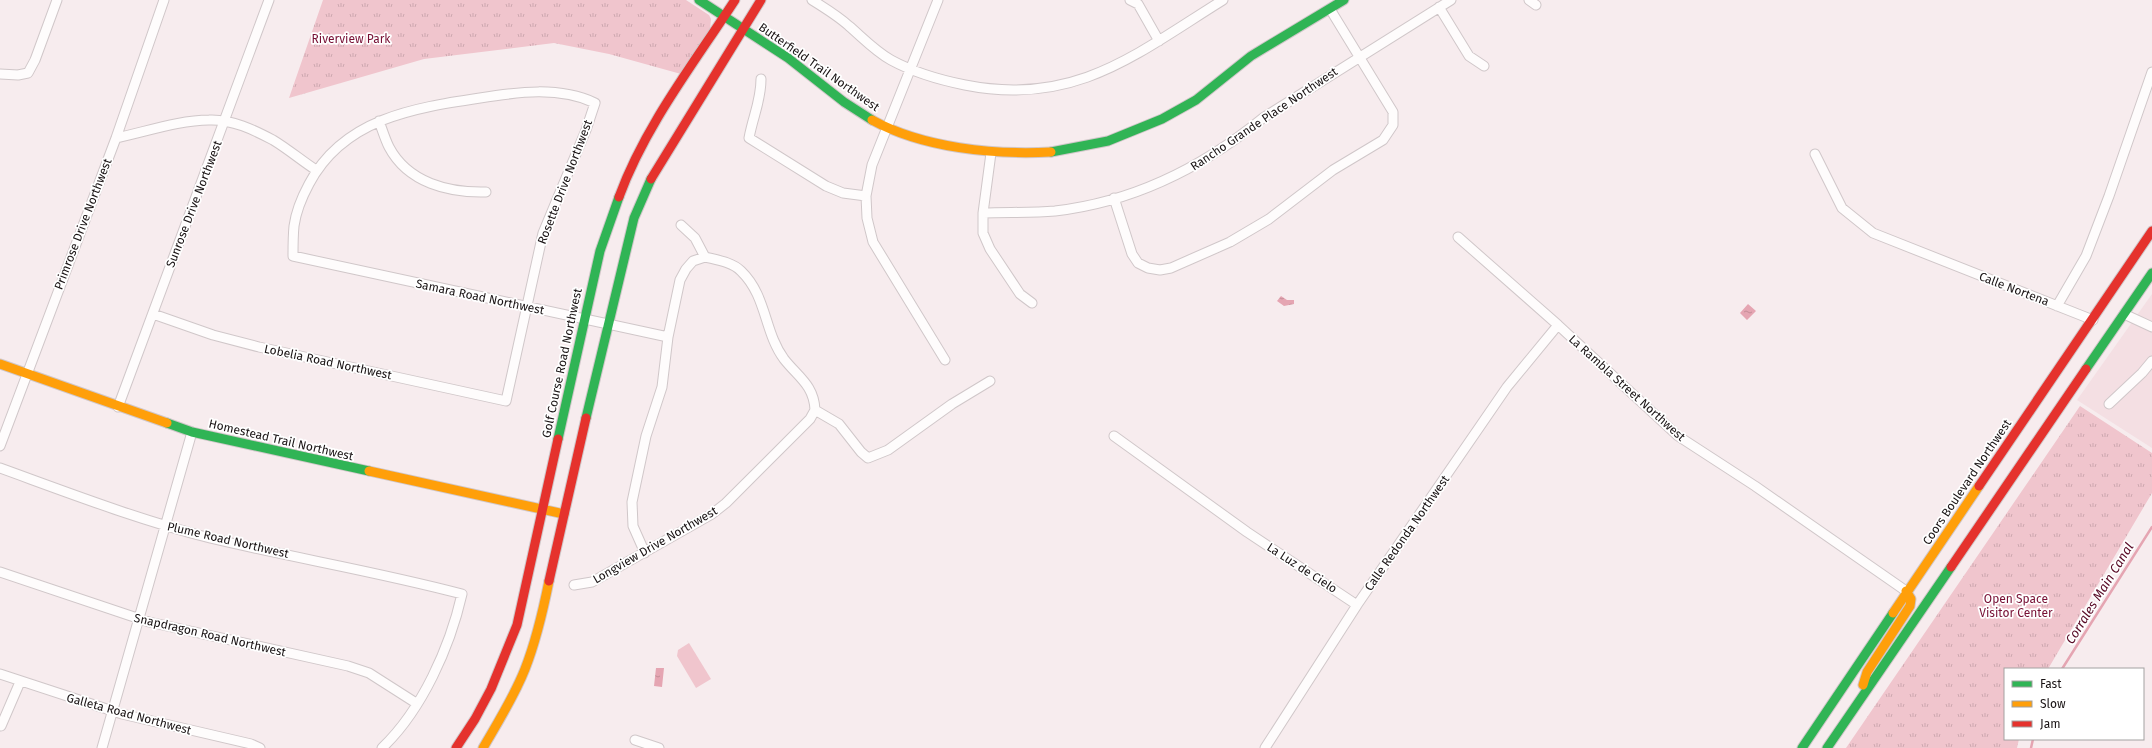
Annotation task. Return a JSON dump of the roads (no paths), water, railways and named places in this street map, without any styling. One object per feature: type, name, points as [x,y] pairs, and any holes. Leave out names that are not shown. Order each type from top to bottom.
[{"type":"main road","name":"Butterfield Trail Northwest","points":[[699,0],[787,58],[865,116],[887,126],[918,138],[991,152],[1040,154],[1102,143],[1132,134],[1190,104],[1238,65],[1344,0]]},
{"type":"main road","name":"Golf Course Road Northwest","points":[[456,748],[472,726],[504,660],[517,625],[600,251],[627,178],[640,150],[663,110],[736,0]]},
{"type":"main road","points":[[483,748],[511,700],[525,668],[538,631],[607,324],[634,218],[645,191],[661,161],[761,0]]},
{"type":"main road","points":[[1324,0],[1330,9]]},
{"type":"main road","name":"Coors Boulevard Northwest","points":[[1802,748],[1906,591],[2093,320],[2152,231]]},
{"type":"main road","points":[[1827,748],[2152,273]]},
{"type":"main road","name":"Homestead Trail Northwest","points":[[0,364],[192,432],[564,514]]},
{"type":"main road","points":[[1860,699],[1867,672],[1910,606],[1911,599],[1906,591]]},
{"type":"street","points":[[0,74],[18,75],[28,72],[35,60],[57,0]]},
{"type":"street","name":"Primrose Drive Northwest","points":[[0,446],[116,138],[164,0]]},
{"type":"street","name":"Sunrose Drive Northwest","points":[[118,407],[269,0]]},
{"type":"street","points":[[812,0],[849,26],[873,48],[892,60],[911,69],[955,83],[985,89],[1011,91],[1042,89],[1068,84],[1114,67],[1223,0]]},
{"type":"street","points":[[938,0],[872,165],[866,196],[867,218],[873,242],[945,360]]},
{"type":"street","points":[[1130,0],[1138,4],[1158,40]]},
{"type":"street","name":"Rancho Grande Place Northwest","points":[[983,213],[1055,211],[1081,207],[1160,183],[1202,162],[1238,139],[1263,118],[1359,56],[1451,0]]},
{"type":"street","points":[[1439,7],[1469,56],[1484,66]]},
{"type":"street","points":[[1114,198],[1132,254],[1138,263],[1148,268],[1160,270],[1171,268],[1230,242],[1280,212],[1333,170],[1383,140],[1393,125],[1393,112],[1330,9]]},
{"type":"street","name":"Calle Nortena","points":[[1815,154],[1842,208],[1873,233],[2057,306],[2086,256],[2109,196],[2152,72]]},
{"type":"street","points":[[762,79],[761,96],[751,124],[748,138],[826,186],[843,193],[866,196]]},
{"type":"street","name":"Rosette Drive Northwest","points":[[379,121],[426,107],[506,94],[568,93],[595,103],[586,130],[543,233],[506,401]]},
{"type":"street","points":[[116,138],[190,122],[209,120],[225,122],[249,128],[275,141],[316,170],[344,140],[360,129],[379,121],[389,148],[408,170],[424,181],[445,189],[461,192],[486,192]]},
{"type":"street","points":[[991,152],[983,213],[984,233],[990,249],[1020,294],[1032,303]]},
{"type":"street","name":"Samara Road Northwest","points":[[316,170],[302,197],[294,225],[293,256],[668,337]]},
{"type":"street","points":[[681,225],[695,238],[704,257]]},
{"type":"street","name":"La Rambla Street Northwest","points":[[1458,237],[1558,325],[1678,436],[1755,486],[1906,591]]},
{"type":"street","points":[[645,553],[632,526],[632,502],[646,436],[662,388],[668,337],[680,280],[686,269],[693,261],[704,257],[725,262],[740,270],[752,282],[758,293],[779,350],[811,389],[814,397],[815,410],[839,424],[861,452],[868,458],[888,450],[952,404],[990,381]]},
{"type":"street","points":[[2057,306],[2093,320]]},
{"type":"street","name":"Lobelia Road Northwest","points":[[153,314],[213,335],[259,347],[506,401]]},
{"type":"street","points":[[2124,314],[2152,327]]},
{"type":"street","name":"Calle Redonda Northwest","points":[[1265,748],[1357,605],[1507,388],[1558,325]]},
{"type":"street","points":[[2109,404],[2142,373],[2152,361]]},
{"type":"street","name":"Longview Drive Northwest","points":[[574,585],[592,582],[712,514],[726,503],[810,419],[815,410]]},
{"type":"street","points":[[102,748],[192,432]]},
{"type":"street","name":"La Luz de Cielo","points":[[1114,436],[1247,532],[1357,605]]},
{"type":"street","name":"Plume Road Northwest","points":[[0,468],[106,506],[210,538],[416,582],[462,594],[455,625],[436,670],[416,703]]},
{"type":"street","name":"Snapdragon Road Northwest","points":[[0,572],[139,619],[348,666],[369,673],[416,703]]},
{"type":"street","name":"Galleta Road Northwest","points":[[0,674],[20,682],[113,712],[184,730],[251,744],[260,748]]},
{"type":"street","points":[[1,726],[20,682]]},
{"type":"street","points":[[382,748],[416,703]]},
{"type":"street","points":[[635,740],[659,748]]},
{"type":"water","points":[[1281,296],[1287,300],[1294,300],[1294,304],[1284,306],[1277,301]]},
{"type":"water","points":[[1748,304],[1756,311],[1747,320],[1740,313]]},
{"type":"water","points":[[656,668],[664,668],[662,687],[654,686]]},
{"type":"waterway","name":"Corrales Main Canal","points":[[2063,668],[2152,527]]},
{"type":"waterway","name":"Corrales Main Canal","points":[[2031,748],[2033,740]]},
{"type":"park label","name":"Riverview Park","points":[[351,39]]},
{"type":"park label","name":"Open Space Visitor Center","points":[[2016,606]]}]
